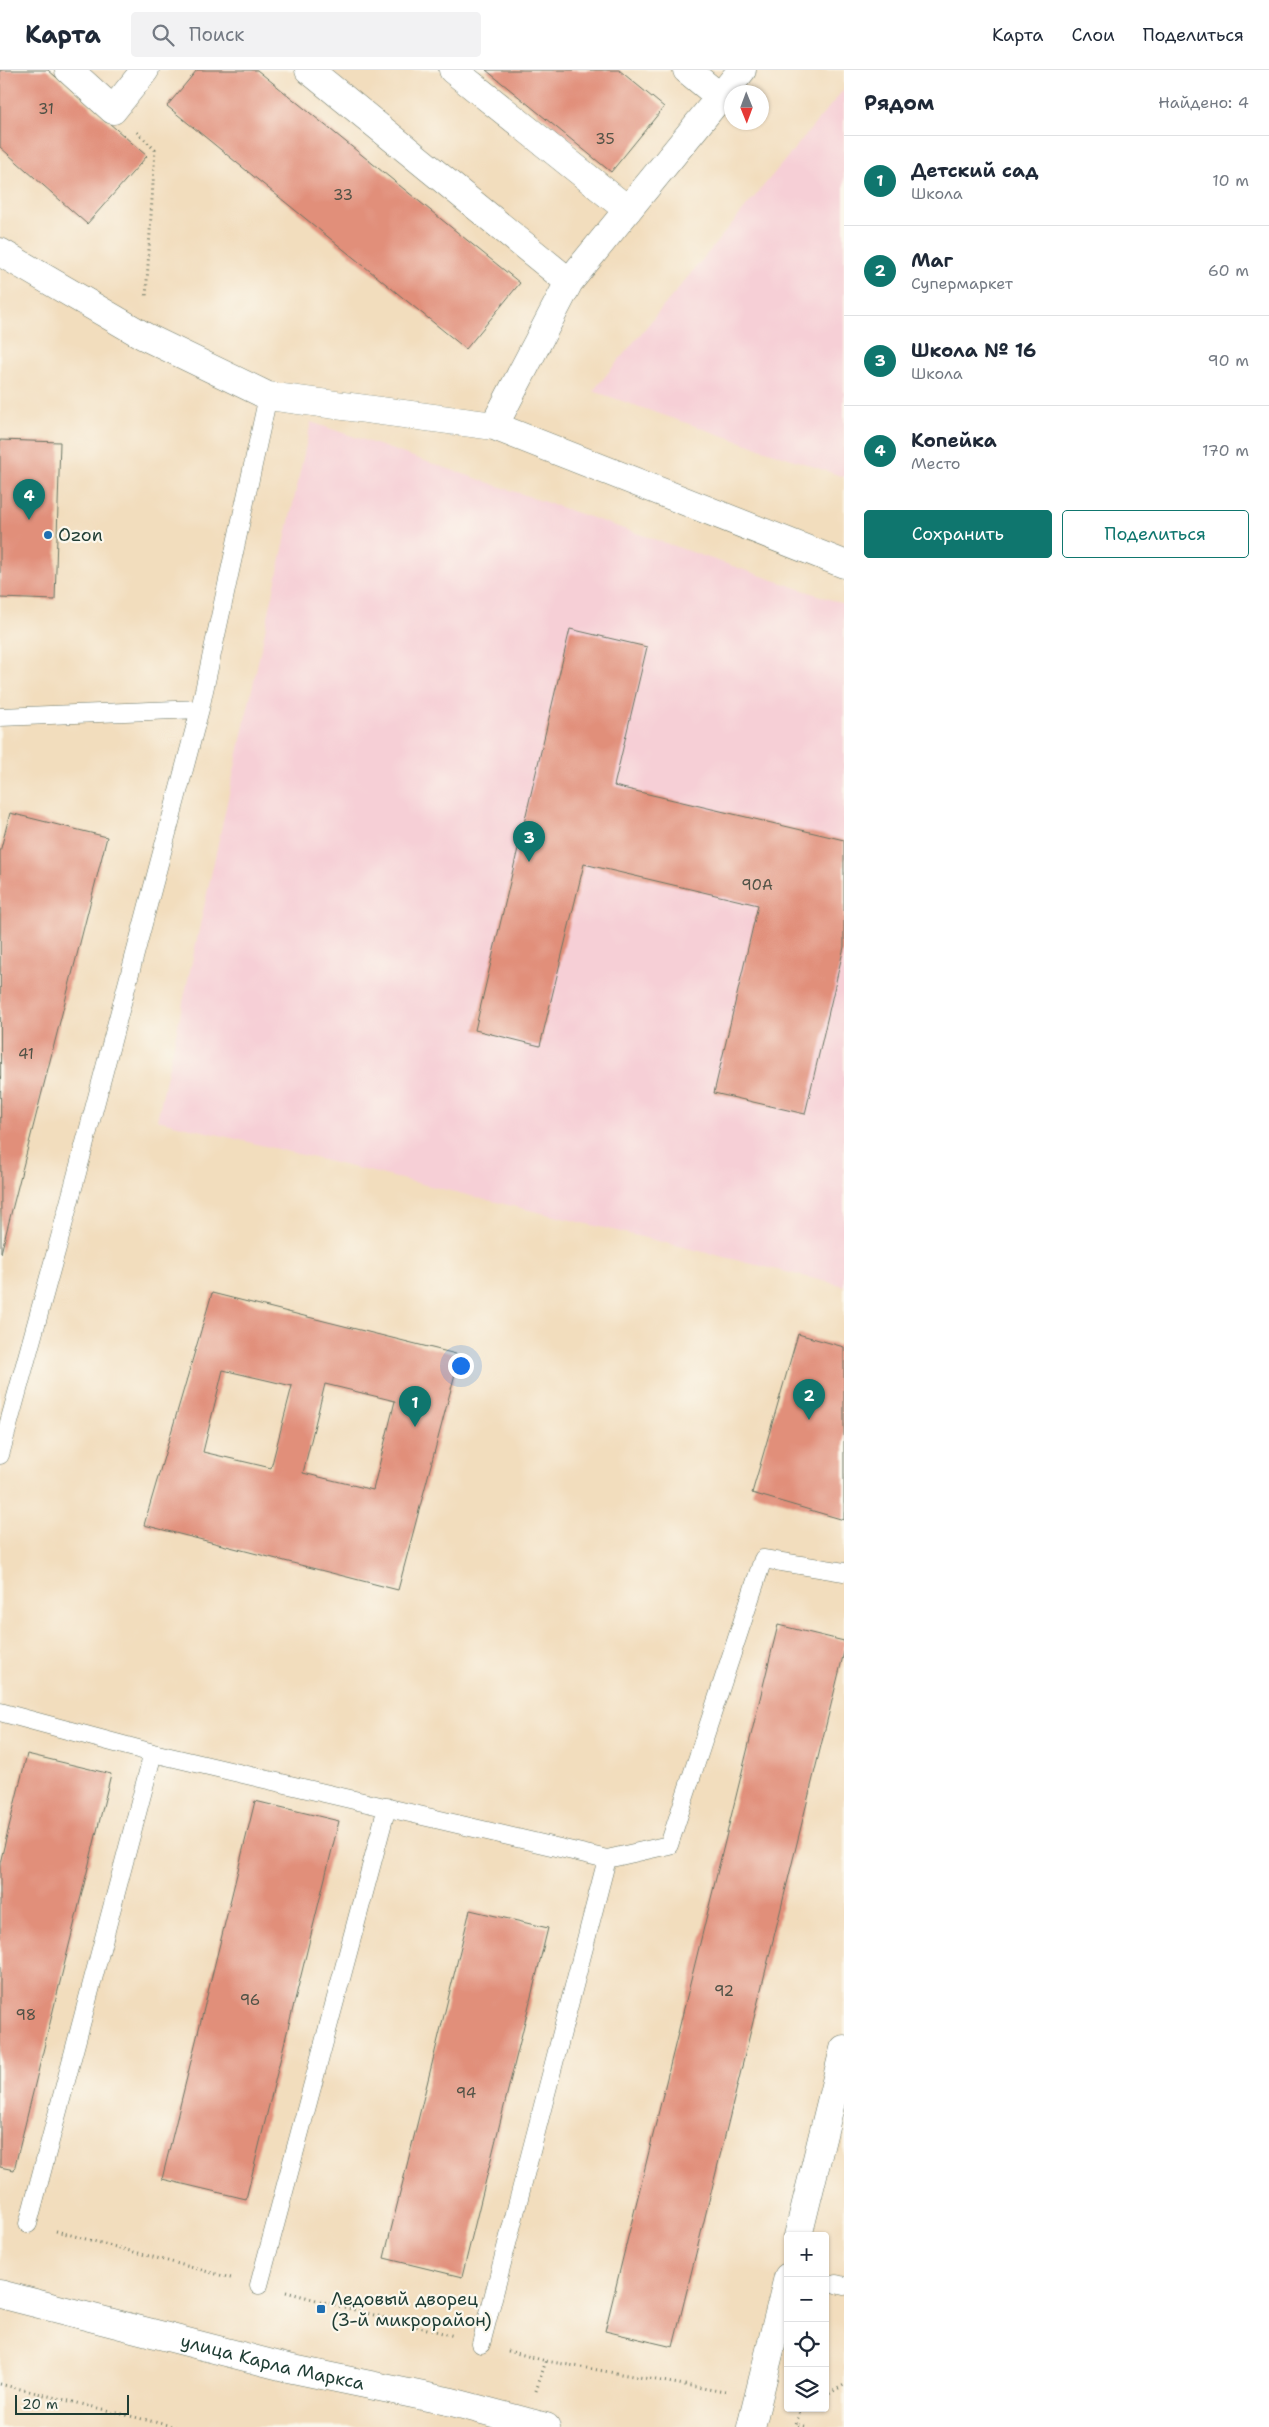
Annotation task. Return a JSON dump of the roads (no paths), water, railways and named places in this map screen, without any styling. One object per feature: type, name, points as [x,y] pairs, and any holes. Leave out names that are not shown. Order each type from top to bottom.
[{"type":"street","points":[[69,70],[113,110],[144,70]]},
{"type":"street","points":[[309,70],[569,282]]},
{"type":"street","points":[[453,70],[628,210]]},
{"type":"street","points":[[687,70],[720,97]]},
{"type":"street","points":[[494,426],[569,282],[742,70]]},
{"type":"street","points":[[0,252],[144,336],[268,396],[494,426],[844,564]]},
{"type":"street","points":[[799,2232],[844,2049]]},
{"type":"street","points":[[751,2427],[784,2293]]},
{"type":"street","name":"улица Карла Маркса","points":[[0,2294],[288,2368],[452,2402],[546,2427]]},
{"type":"lane","points":[[0,1455],[63,1228],[200,709],[268,396]]},
{"type":"lane","points":[[0,717],[200,709]]},
{"type":"lane","points":[[0,1712],[153,1753],[607,1859],[669,1845],[763,1559],[844,1572]]},
{"type":"lane","points":[[28,2224],[153,1753]]},
{"type":"lane","points":[[259,2285],[387,1807]]},
{"type":"lane","points":[[481,2344],[607,1859]]},
{"type":"place","name":"Копейка","points":[[29,520]]},
{"type":"place","name":"Ozon","points":[[48,535]]},
{"type":"place","name":"Школа № 16","points":[[529,862]]},
{"type":"place","name":"Маг","points":[[809,1420]]},
{"type":"place","name":"Детский сад","points":[[415,1427]]},
{"type":"place","name":"Ледовый дворец (3-й микрорайон)","points":[[321,2309]]}]
